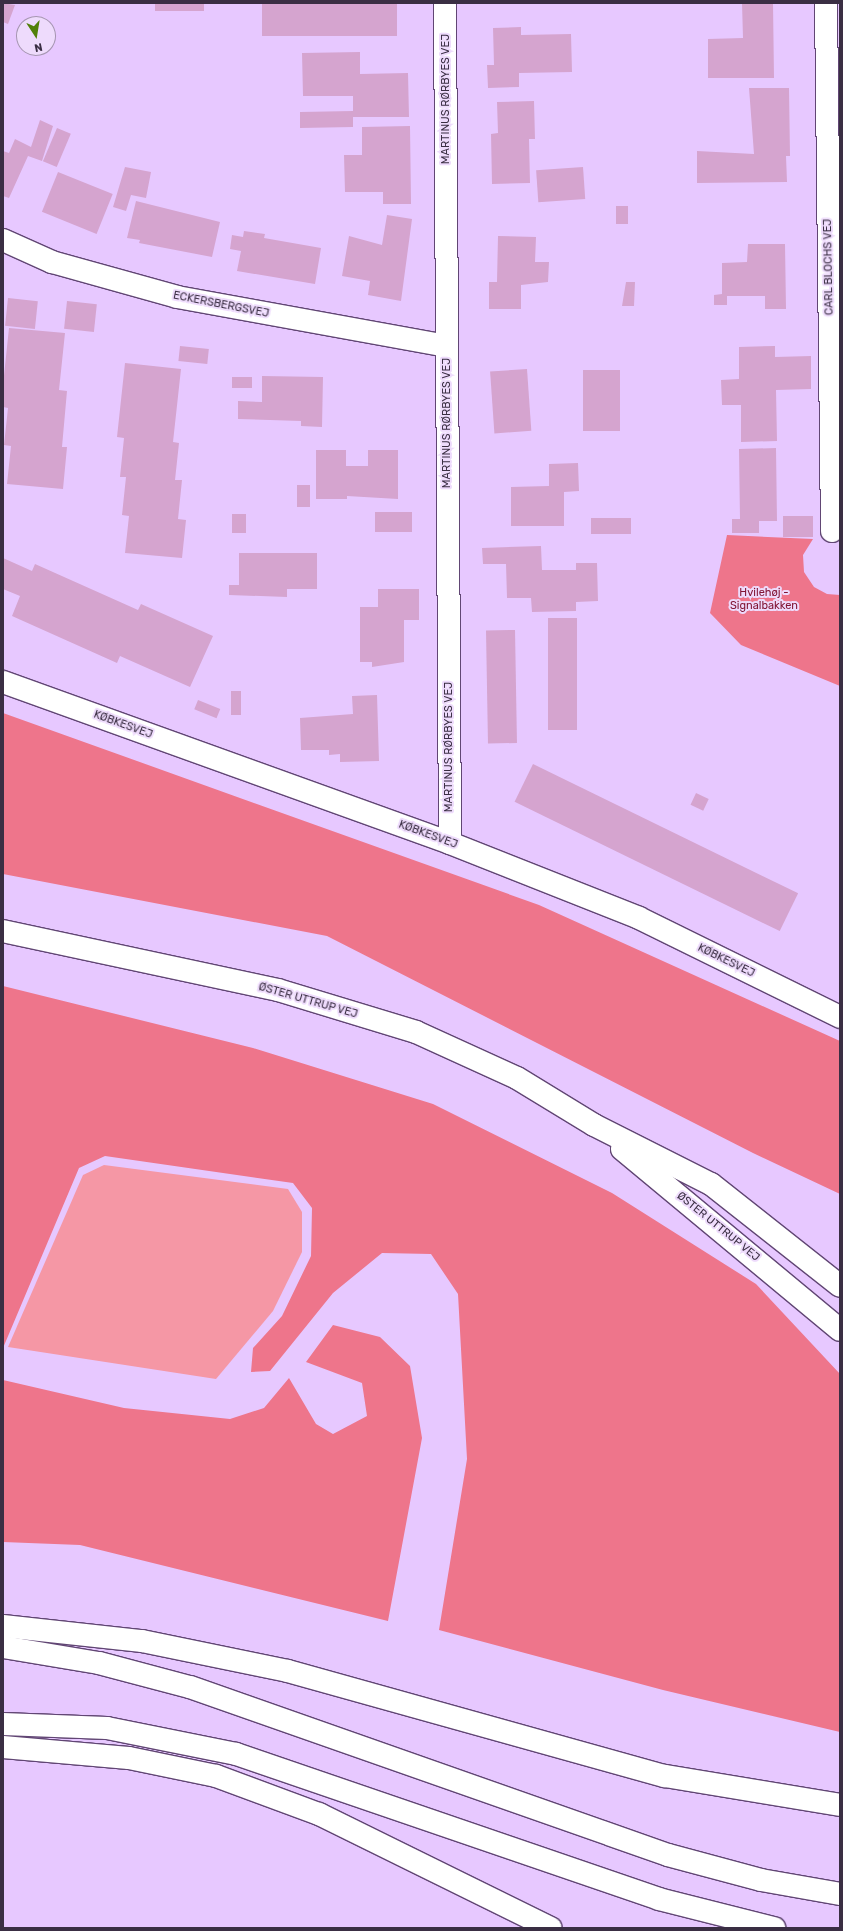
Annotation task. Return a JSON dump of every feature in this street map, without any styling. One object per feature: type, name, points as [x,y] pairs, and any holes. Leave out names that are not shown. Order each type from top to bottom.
[{"type":"main road","name":"MARTINUS RØRBYES VEJ","points":[[445,3],[450,843]]},
{"type":"main road","name":"CARL BLOCHS VEJ","points":[[826,3],[832,531]]},
{"type":"main road","name":"ECKERSBERGSVEJ","points":[[3,240],[52,262],[177,297],[446,346]]},
{"type":"main road","name":"KØBKESVEJ","points":[[3,682],[450,843],[639,918],[840,1017]]},
{"type":"main road","name":"ØSTER UTTRUP VEJ","points":[[3,931],[278,990],[416,1032],[517,1078],[594,1125],[711,1184],[840,1286]]},
{"type":"main road","name":"ØSTER UTTRUP VEJ","points":[[594,1125],[840,1330]]},
{"type":"main road","points":[[3,1626],[142,1641],[288,1671],[665,1776],[840,1805]]},
{"type":"main road","points":[[3,1647],[99,1663],[190,1688],[668,1855],[761,1880],[840,1894]]},
{"type":"main road","points":[[3,1724],[107,1728],[236,1754],[659,1899],[774,1928]]},
{"type":"main road","points":[[3,1747],[137,1759],[173,1765],[252,1788],[319,1814],[551,1928]]},
{"type":"shaded area","points":[[104,1165],[288,1189],[302,1212],[302,1252],[273,1311],[216,1379],[8,1347],[83,1175]]},
{"type":"green space","name":"Hvilehøj - Signalbakken","points":[[727,535],[813,539],[803,555],[804,572],[814,587],[827,594],[840,595],[840,686],[741,645],[710,613]]},
{"type":"green space","points":[[3,713],[539,905],[840,1041],[840,1194],[753,1153],[327,936],[3,874]]},
{"type":"green space","points":[[3,986],[253,1048],[433,1104],[612,1193],[756,1284],[840,1374],[840,1732],[663,1690],[439,1630],[467,1459],[458,1294],[431,1254],[382,1253],[333,1293],[270,1371],[251,1372],[253,1348],[282,1316],[311,1256],[312,1208],[293,1183],[105,1156],[79,1168],[3,1348]]},
{"type":"green space","points":[[333,1325],[380,1337],[410,1366],[422,1438],[388,1621],[80,1545],[3,1542],[3,1380],[124,1408],[230,1419],[264,1408],[289,1378],[316,1424],[333,1434],[367,1416],[362,1383],[306,1362]]},
{"type":"building","points":[[3,3],[15,5],[8,24],[3,22]]},
{"type":"building","points":[[155,3],[204,3],[204,11],[155,11]]},
{"type":"building","points":[[262,3],[397,3],[397,36],[262,36]]},
{"type":"building","points":[[742,3],[773,3],[774,78],[708,78],[708,39],[743,38]]},
{"type":"building","points":[[521,27],[521,35],[571,34],[572,72],[519,73],[519,87],[488,88],[487,65],[494,65],[493,28]]},
{"type":"building","points":[[360,52],[360,74],[408,73],[409,117],[353,117],[353,127],[300,128],[300,112],[353,111],[353,96],[303,96],[302,53]]},
{"type":"building","points":[[749,88],[789,88],[790,156],[786,156],[787,182],[697,183],[697,151],[754,154]]},
{"type":"building","points":[[534,101],[535,139],[529,139],[530,183],[492,184],[491,134],[498,133],[497,102]]},
{"type":"building","points":[[40,120],[53,126],[42,161],[28,156],[9,198],[3,196],[3,151],[9,153],[15,139],[31,147]]},
{"type":"building","points":[[410,126],[411,204],[383,204],[383,192],[345,192],[344,155],[362,155],[362,127]]},
{"type":"building","points":[[57,128],[71,134],[57,167],[43,161]]},
{"type":"building","points":[[125,167],[151,172],[146,198],[131,195],[126,211],[113,207]]},
{"type":"building","points":[[583,167],[585,199],[538,202],[536,170]]},
{"type":"building","points":[[58,172],[113,194],[97,234],[42,212]]},
{"type":"building","points":[[136,201],[220,222],[212,257],[139,243],[140,240],[127,238]]},
{"type":"building","points":[[616,206],[628,206],[628,224],[616,224]]},
{"type":"building","points":[[387,215],[412,219],[401,301],[368,295],[370,281],[342,276],[349,236],[382,245]]},
{"type":"building","points":[[244,231],[265,234],[264,238],[321,248],[315,284],[237,271],[241,251],[230,249],[232,235],[243,237]]},
{"type":"building","points":[[498,236],[536,237],[535,262],[549,262],[548,282],[521,285],[521,309],[489,309],[489,282],[497,282]]},
{"type":"building","points":[[748,244],[785,244],[786,309],[765,309],[765,296],[727,296],[727,305],[714,305],[714,295],[722,294],[722,263],[747,262]]},
{"type":"building","points":[[626,282],[635,282],[634,306],[622,306]]},
{"type":"building","points":[[8,298],[38,301],[35,329],[5,326]]},
{"type":"building","points":[[67,301],[97,304],[94,332],[64,329]]},
{"type":"building","points":[[9,328],[65,333],[59,390],[67,391],[62,447],[67,447],[63,489],[7,484],[11,446],[4,445],[8,408],[3,407],[3,385]]},
{"type":"building","points":[[180,346],[209,349],[207,364],[178,361]]},
{"type":"building","points":[[775,346],[775,357],[811,356],[811,389],[776,390],[777,441],[741,442],[741,405],[722,405],[721,380],[739,379],[739,347]]},
{"type":"building","points":[[125,363],[181,369],[173,442],[179,443],[175,480],[182,480],[178,519],[186,520],[182,558],[125,553],[129,516],[122,515],[126,477],[120,477],[124,438],[117,437]]},
{"type":"building","points":[[527,369],[531,431],[494,433],[490,372]]},
{"type":"building","points":[[583,370],[620,370],[620,431],[583,431]]},
{"type":"building","points":[[262,376],[323,377],[322,427],[301,426],[301,421],[238,419],[238,401],[262,402]]},
{"type":"building","points":[[232,377],[252,377],[252,388],[232,388]]},
{"type":"building","points":[[776,448],[777,521],[759,521],[759,533],[732,533],[732,519],[740,519],[739,449]]},
{"type":"building","points":[[316,450],[346,450],[346,466],[368,466],[368,450],[398,450],[398,499],[347,496],[347,499],[316,499]]},
{"type":"building","points":[[578,463],[579,491],[564,492],[564,526],[511,526],[511,487],[549,486],[549,464]]},
{"type":"building","points":[[297,485],[310,485],[310,507],[297,507]]},
{"type":"building","points":[[375,512],[412,512],[412,532],[375,532]]},
{"type":"building","points":[[232,514],[246,514],[246,533],[232,533]]},
{"type":"building","points":[[783,516],[813,516],[813,537],[783,537]]},
{"type":"building","points":[[591,518],[631,518],[631,534],[591,534]]},
{"type":"building","points":[[541,546],[542,570],[576,570],[576,563],[597,563],[598,601],[576,602],[576,611],[532,612],[531,598],[507,598],[506,564],[483,564],[482,548]]},
{"type":"building","points":[[239,553],[317,553],[317,589],[287,589],[287,597],[229,595],[229,585],[239,585]]},
{"type":"building","points":[[3,558],[32,571],[35,564],[138,610],[141,604],[213,636],[190,687],[120,656],[117,663],[12,616],[20,596],[3,589]]},
{"type":"building","points":[[378,589],[419,589],[419,620],[404,620],[404,662],[372,667],[372,662],[360,662],[360,607],[378,607]]},
{"type":"building","points":[[548,618],[577,618],[577,730],[548,730]]},
{"type":"building","points":[[515,630],[517,743],[488,743],[486,631]]},
{"type":"building","points":[[231,691],[241,691],[241,715],[231,715]]},
{"type":"building","points":[[377,695],[379,761],[340,762],[340,754],[329,755],[329,750],[301,750],[300,718],[353,714],[352,696]]},
{"type":"building","points":[[198,700],[220,709],[217,718],[194,709]]},
{"type":"building","points":[[533,764],[798,893],[780,931],[515,802]]},
{"type":"building","points":[[696,793],[709,799],[703,811],[691,805]]}]
